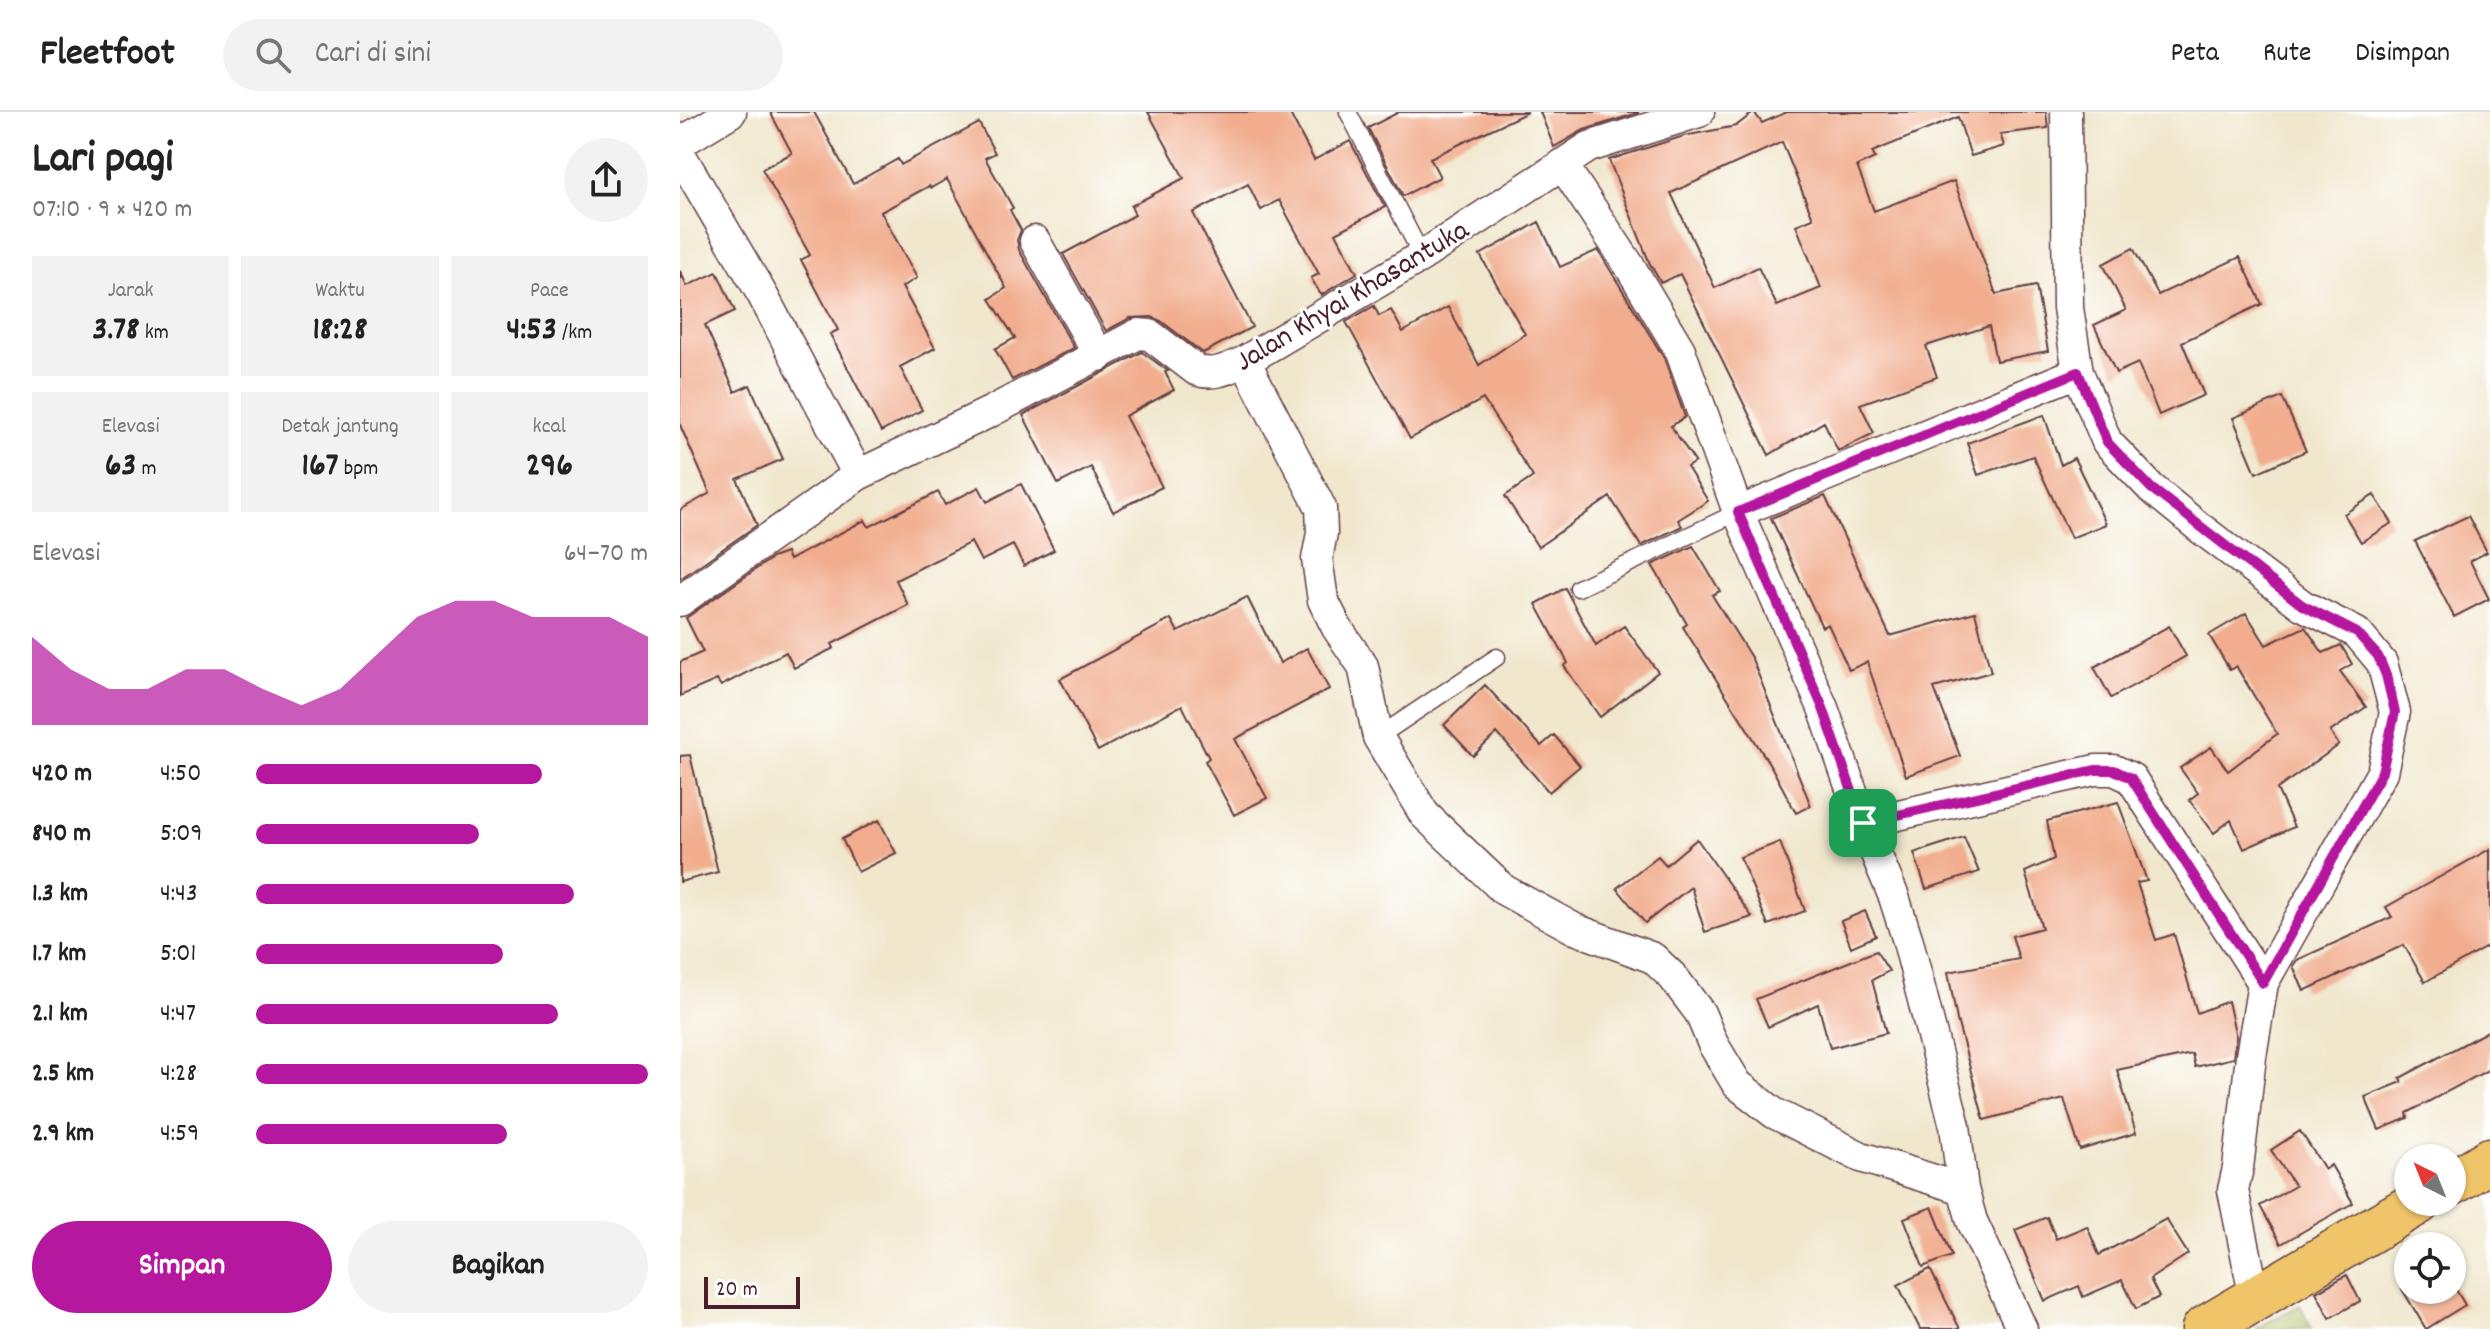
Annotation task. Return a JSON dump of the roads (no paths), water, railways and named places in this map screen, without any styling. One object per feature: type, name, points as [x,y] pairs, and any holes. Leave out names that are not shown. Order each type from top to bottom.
[{"type":"main road","points":[[2466,1175],[2490,1160]]},
{"type":"main road","points":[[2204,1329],[2395,1216]]},
{"type":"street","points":[[680,143],[731,112]]},
{"type":"street","name":"Jalan Khyai Khasantuka","points":[[680,601],[858,475],[1144,332],[1196,370],[1220,372],[1245,361],[1422,256],[1589,147],[1699,112]]},
{"type":"street","points":[[2066,112],[2068,308],[2078,372],[2107,442],[2151,488],[2302,605],[2357,633],[2378,656],[2395,712],[2382,772],[2263,983],[2233,1190],[2255,1299]]},
{"type":"street","points":[[680,154],[763,296],[858,475]]},
{"type":"street","points":[[1562,164],[1629,265],[1680,350],[1738,512],[1823,708],[1908,941],[1955,1126],[1963,1189],[1972,1221],[2022,1329]]},
{"type":"street","points":[[1035,241],[1099,356]]},
{"type":"street","points":[[1245,361],[1321,508],[1322,533],[1317,559],[1323,600],[1337,628],[1363,666],[1378,737],[1424,814],[1504,890],[1575,929],[1653,958],[1673,977],[1700,1013],[1713,1044],[1737,1084],[1774,1113],[1861,1157],[1963,1189]]},
{"type":"street","points":[[1738,512],[2078,372]]},
{"type":"street","points":[[1863,823],[2095,770],[2114,770],[2131,778],[2263,983]]},
{"type":"lane","points":[[1348,112],[1422,256]]},
{"type":"lane","points":[[1578,588],[1738,512]]},
{"type":"lane","points":[[1378,737],[1497,657]]}]
